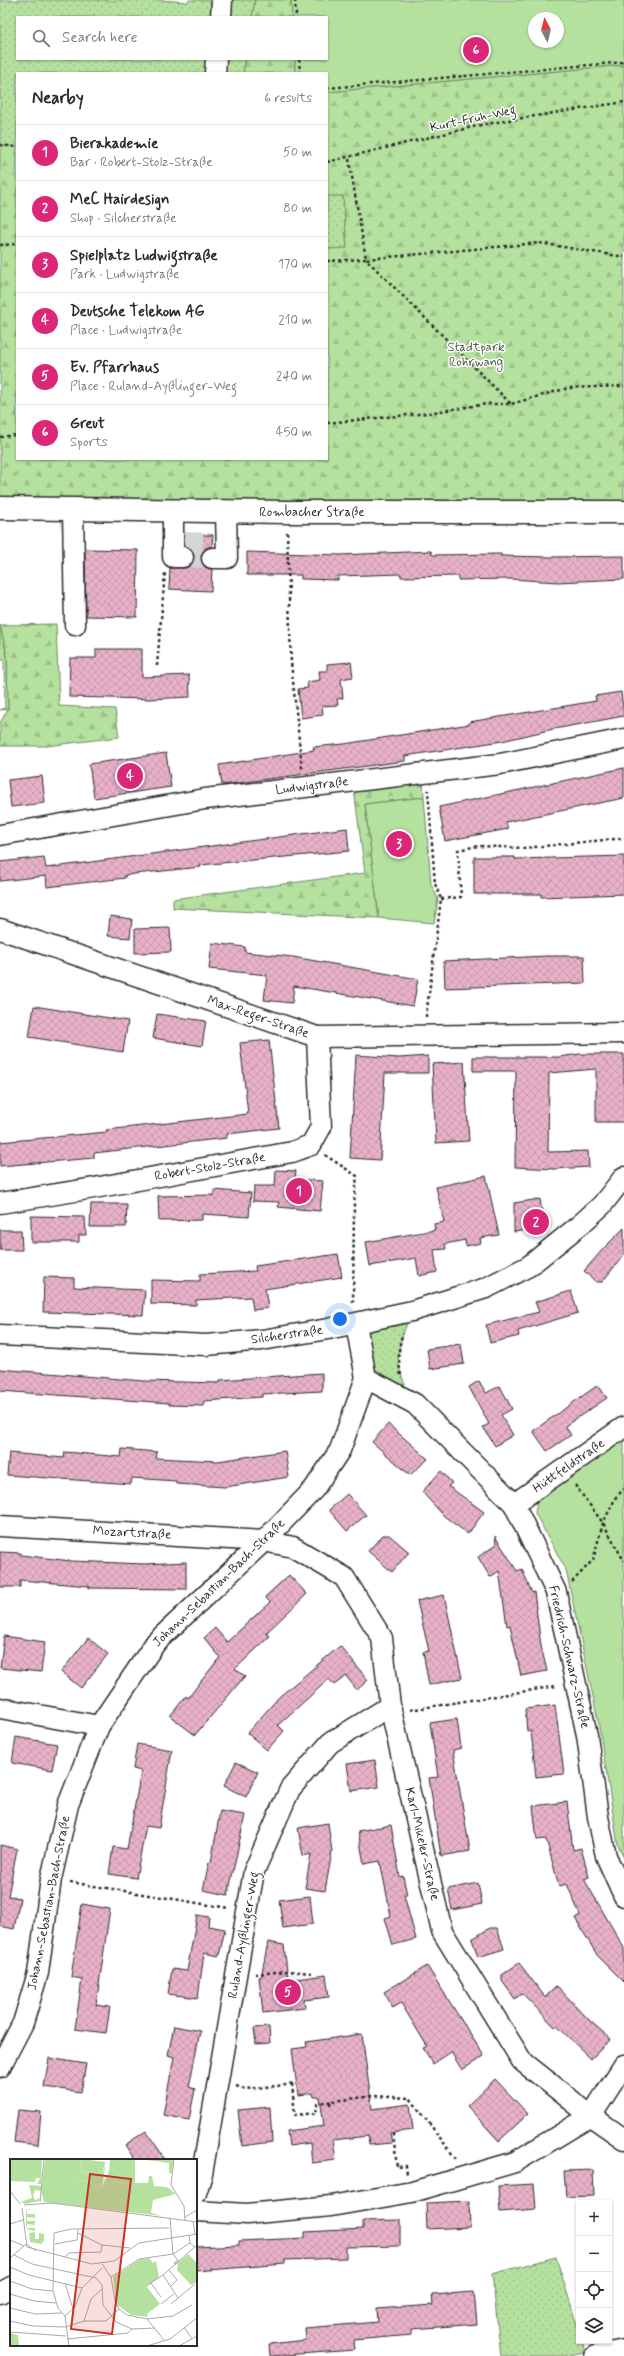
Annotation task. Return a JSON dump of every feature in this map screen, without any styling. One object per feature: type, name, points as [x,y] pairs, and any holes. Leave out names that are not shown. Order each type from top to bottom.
[{"type":"main road","name":"Rombacher Straße","points":[[0,508],[287,512],[624,512]]},
{"type":"street","points":[[221,16],[222,0]]},
{"type":"street","points":[[215,72],[216,60]]},
{"type":"street","points":[[74,509],[75,625]]},
{"type":"street","points":[[173,510],[180,547]]},
{"type":"street","points":[[217,548],[226,511]]},
{"type":"street","name":"Ludwigstraße","points":[[0,835],[205,799],[500,764],[624,739]]},
{"type":"street","name":"Max-Reger-Straße","points":[[0,929],[317,1037],[624,1032]]},
{"type":"street","points":[[310,1145],[321,1127],[317,1037]]},
{"type":"street","name":"Robert-Stolz-Straße","points":[[0,1202],[125,1183],[292,1152],[310,1145]]},
{"type":"street","name":"Silcherstraße","points":[[0,1335],[206,1345],[262,1340],[356,1324],[412,1312],[486,1288],[529,1266],[602,1205],[624,1177]]},
{"type":"street","points":[[356,1324],[366,1378]]},
{"type":"street","name":"Friedrich-Schwarz-Straße","points":[[366,1378],[415,1404],[514,1504],[556,1592],[587,1736],[598,1817],[606,1856],[624,1896]]},
{"type":"street","name":"Johann-Sebastian-Bach-Straße","points":[[2,2058],[23,2023],[38,1973],[51,1879],[68,1805],[99,1726],[156,1642],[264,1541],[314,1489],[340,1450],[366,1378]]},
{"type":"street","name":"Hüttfeldstraße","points":[[514,1504],[562,1468],[624,1428]]},
{"type":"street","name":"Mozartstraße","points":[[0,1526],[264,1541]]},
{"type":"street","name":"Karl-Mikeler-Straße","points":[[264,1541],[293,1547],[344,1577],[382,1638],[390,1706],[442,1931],[522,2061],[591,2116],[624,2139]]},
{"type":"street","name":"Ruland-Ayßlinger-Weg","points":[[197,2190],[202,2174],[254,1871],[290,1789],[330,1743],[390,1706]]},
{"type":"street","points":[[0,1708],[99,1726]]},
{"type":"street","points":[[197,2211],[247,2214],[331,2206],[412,2192],[515,2162],[591,2116],[624,2065]]},
{"type":"street","points":[[0,2293],[10,2288]]},
{"type":"street","points":[[595,2356],[624,2350]]},
{"type":"path","points":[[296,0],[296,16]]},
{"type":"path","points":[[299,60],[300,72]]},
{"type":"path","points":[[328,88],[624,62]]},
{"type":"path","name":"Kurt-Früh-Weg","points":[[328,162],[348,159],[485,124],[624,102]]},
{"type":"path","points":[[0,145],[16,147]]},
{"type":"path","points":[[348,159],[366,259],[511,404]]},
{"type":"path","points":[[328,261],[366,259],[539,243],[624,257]]},
{"type":"path","points":[[0,245],[16,244]]},
{"type":"path","points":[[328,423],[428,413],[487,404],[511,404],[568,388],[624,386]]},
{"type":"path","points":[[0,437],[16,436]]},
{"type":"path","points":[[287,512],[291,662],[304,787]]},
{"type":"path","points":[[157,666],[165,565]]},
{"type":"path","points":[[424,1036],[441,899],[435,884],[427,772]]},
{"type":"path","points":[[441,899],[461,897],[458,850],[478,846],[524,848],[624,838]]},
{"type":"path","points":[[310,1145],[357,1176],[354,1203],[353,1304],[356,1324]]},
{"type":"path","points":[[412,1312],[399,1343],[399,1363],[403,1383],[415,1404]]},
{"type":"path","points":[[562,1468],[603,1523],[624,1561]]},
{"type":"path","points":[[556,1592],[573,1582],[593,1560],[603,1523],[616,1497],[624,1489]]},
{"type":"path","points":[[430,1707],[576,1683]]},
{"type":"path","points":[[51,1879],[247,1911]]},
{"type":"path","points":[[258,1973],[288,1971],[312,1973]]},
{"type":"path","points":[[292,2084],[296,2115],[316,2113],[318,2103],[373,2096],[410,2098],[468,2176]]},
{"type":"path","points":[[245,2089],[297,2084]]},
{"type":"path","points":[[330,2102],[331,2108]]},
{"type":"path","points":[[393,2133],[397,2167],[406,2166],[407,2176],[415,2174]]},
{"type":"green space","points":[[0,0],[161,0],[188,2],[189,0],[216,0],[215,16],[16,16],[16,60],[211,60],[210,72],[16,72],[16,147],[0,145]]},
{"type":"green space","points":[[229,0],[255,0],[252,16],[228,16]]},
{"type":"green space","points":[[255,0],[291,0],[292,16],[252,16]]},
{"type":"green space","points":[[291,0],[624,0],[624,65],[328,92],[328,72],[295,72],[295,60],[328,60],[328,16],[292,16]]},
{"type":"green space","points":[[223,60],[246,60],[243,72],[222,72]]},
{"type":"green space","points":[[246,60],[295,60],[295,72],[243,72]]},
{"type":"green space","name":"Stadtpark Rohrwang","points":[[624,65],[624,504],[0,503],[0,145],[16,147],[16,460],[328,460],[328,249],[347,248],[343,196],[328,196],[328,92]]},
{"type":"green space","points":[[343,195],[347,248],[328,249],[328,196]]},
{"type":"green space","points":[[56,624],[59,706],[115,709],[119,737],[47,746],[0,746],[0,723],[8,709],[7,657],[0,625]]},
{"type":"green space","points":[[0,625],[7,657],[8,709],[0,710],[5,708],[4,660],[0,659]]},
{"type":"green space","points":[[423,778],[424,797],[365,804],[379,918],[173,908],[173,899],[365,873],[354,789]]},
{"type":"green space","points":[[424,797],[431,884],[438,899],[434,923],[379,918],[365,804]]},
{"type":"green space","points":[[412,1311],[402,1337],[398,1358],[402,1378],[415,1404],[369,1375],[360,1328]]},
{"type":"green space","points":[[624,1433],[624,1858],[618,1845],[598,1720],[566,1570],[535,1513],[537,1500]]},
{"type":"green space","points":[[556,2257],[576,2321],[576,2344],[583,2344],[585,2352],[562,2356],[501,2356],[492,2274]]},
{"type":"building","points":[[184,535],[213,535],[212,546],[206,548],[201,558],[202,564],[212,569],[211,591],[169,589],[170,568],[183,568],[193,562],[193,552],[184,546]]},
{"type":"building","points":[[85,549],[138,550],[137,617],[86,616]]},
{"type":"building","points":[[431,551],[432,555],[501,554],[501,556],[552,557],[624,556],[624,579],[558,582],[510,579],[458,580],[458,576],[401,577],[401,574],[338,576],[338,580],[301,579],[301,575],[247,575],[247,552],[340,555]]},
{"type":"building","points":[[96,649],[142,649],[142,677],[189,675],[190,697],[150,699],[69,697],[70,658],[96,658]]},
{"type":"building","points":[[351,662],[353,677],[341,679],[343,698],[337,699],[338,705],[322,706],[323,715],[301,718],[298,689],[308,688],[307,682],[320,680],[319,671],[327,671],[327,664]]},
{"type":"building","points":[[621,692],[624,716],[549,730],[502,741],[405,756],[405,761],[222,785],[219,765],[314,750],[313,747],[344,744],[470,724],[469,722],[596,701],[595,696]]},
{"type":"building","points":[[166,753],[171,787],[94,798],[89,764]]},
{"type":"building","points":[[624,768],[624,798],[506,822],[508,829],[445,841],[439,807]]},
{"type":"building","points":[[42,776],[45,803],[11,807],[8,780]]},
{"type":"building","points":[[347,828],[349,851],[200,865],[201,867],[125,875],[125,878],[47,887],[46,876],[0,881],[0,862],[44,857],[46,868]]},
{"type":"building","points":[[624,856],[624,894],[541,897],[541,894],[474,894],[474,857],[515,857],[515,859]]},
{"type":"building","points":[[110,916],[132,919],[130,938],[108,936]]},
{"type":"building","points":[[170,928],[171,952],[135,953],[135,929]]},
{"type":"building","points":[[212,943],[245,947],[245,952],[293,957],[418,979],[413,1006],[294,986],[292,1003],[264,1000],[267,975],[209,969]]},
{"type":"building","points":[[547,956],[584,956],[585,983],[445,988],[444,961]]},
{"type":"building","points":[[34,1006],[128,1021],[123,1052],[29,1037]]},
{"type":"building","points":[[157,1014],[206,1021],[202,1046],[153,1038]]},
{"type":"building","points":[[269,1040],[279,1128],[227,1134],[227,1138],[94,1153],[94,1158],[0,1166],[0,1142],[107,1132],[106,1130],[248,1114],[240,1043]]},
{"type":"building","points":[[580,1054],[624,1054],[624,1122],[596,1122],[596,1069],[549,1073],[548,1152],[588,1151],[589,1167],[554,1169],[515,1167],[516,1071],[473,1071],[473,1057],[559,1057]]},
{"type":"building","points":[[356,1055],[399,1058],[428,1056],[428,1073],[385,1073],[380,1160],[350,1158]]},
{"type":"building","points":[[464,1062],[469,1141],[436,1143],[432,1064]]},
{"type":"building","points":[[276,1170],[296,1171],[295,1179],[323,1181],[320,1211],[278,1207],[279,1202],[253,1201],[254,1186],[275,1186]]},
{"type":"building","points":[[486,1176],[499,1235],[480,1238],[481,1243],[466,1246],[465,1240],[445,1244],[446,1249],[434,1250],[437,1272],[419,1276],[416,1258],[370,1266],[366,1242],[435,1230],[434,1224],[444,1222],[436,1187]]},
{"type":"building","points":[[214,1190],[251,1193],[249,1217],[202,1214],[202,1220],[159,1221],[158,1196],[214,1195]]},
{"type":"building","points":[[540,1199],[544,1227],[514,1232],[514,1203]]},
{"type":"building","points":[[91,1204],[127,1204],[126,1227],[90,1227]]},
{"type":"building","points":[[31,1216],[85,1217],[86,1235],[79,1235],[79,1242],[31,1242]]},
{"type":"building","points":[[624,1228],[624,1255],[602,1282],[596,1282],[584,1271]]},
{"type":"building","points":[[0,1230],[21,1230],[22,1250],[0,1250]]},
{"type":"building","points":[[338,1254],[342,1277],[265,1289],[268,1308],[253,1310],[251,1297],[196,1300],[196,1305],[151,1304],[151,1280],[200,1281],[200,1274],[256,1271],[255,1266]]},
{"type":"building","points":[[44,1277],[74,1278],[74,1287],[145,1290],[143,1315],[43,1312]]},
{"type":"building","points":[[571,1291],[578,1313],[518,1331],[519,1336],[490,1343],[486,1325],[539,1312],[535,1302]]},
{"type":"building","points":[[461,1344],[464,1364],[430,1369],[427,1349]]},
{"type":"building","points":[[0,1369],[144,1381],[220,1383],[220,1380],[322,1373],[322,1391],[262,1394],[262,1397],[204,1401],[203,1406],[169,1405],[169,1403],[0,1391]]},
{"type":"building","points":[[479,1381],[486,1393],[500,1386],[512,1409],[501,1415],[513,1435],[495,1446],[483,1427],[489,1424],[469,1387]]},
{"type":"building","points":[[598,1385],[607,1398],[565,1426],[571,1435],[547,1451],[533,1431]]},
{"type":"building","points":[[388,1424],[428,1459],[410,1475],[372,1442]]},
{"type":"building","points":[[122,1449],[157,1452],[156,1458],[218,1461],[285,1451],[289,1477],[225,1487],[176,1484],[176,1481],[132,1478],[131,1484],[7,1475],[9,1453],[64,1458],[65,1452],[121,1457]]},
{"type":"building","points":[[441,1471],[452,1483],[448,1486],[484,1512],[468,1534],[444,1516],[422,1492]]},
{"type":"building","points":[[347,1494],[366,1515],[347,1531],[329,1510]]},
{"type":"building","points":[[383,1535],[389,1535],[409,1552],[392,1572],[368,1551]]},
{"type":"building","points":[[495,1536],[517,1571],[522,1569],[532,1593],[534,1592],[541,1646],[547,1671],[521,1676],[510,1625],[507,1626],[499,1571],[490,1577],[478,1557],[496,1545]]},
{"type":"building","points":[[0,1552],[21,1553],[21,1555],[71,1561],[144,1564],[186,1562],[186,1589],[89,1588],[89,1586],[20,1580],[20,1587],[0,1587]]},
{"type":"building","points":[[289,1575],[307,1594],[266,1633],[270,1636],[235,1669],[245,1676],[195,1735],[170,1716],[186,1696],[188,1698],[220,1657],[204,1638],[215,1628],[227,1642],[270,1602],[265,1597]]},
{"type":"building","points":[[444,1595],[462,1678],[429,1685],[423,1652],[429,1651],[417,1601]]},
{"type":"building","points":[[4,1636],[45,1642],[41,1672],[0,1668]]},
{"type":"building","points":[[88,1638],[108,1654],[81,1688],[61,1672]]},
{"type":"building","points":[[340,1646],[368,1680],[357,1690],[346,1676],[334,1685],[329,1679],[278,1725],[284,1731],[267,1750],[247,1733],[280,1696]]},
{"type":"building","points":[[555,1705],[564,1774],[536,1777],[531,1731],[527,1731],[525,1709]]},
{"type":"building","points":[[457,1719],[461,1748],[453,1750],[470,1851],[441,1856],[429,1778],[438,1777],[430,1723]]},
{"type":"building","points":[[16,1737],[57,1744],[52,1770],[12,1763]]},
{"type":"building","points":[[137,1744],[172,1750],[159,1828],[146,1826],[136,1878],[109,1874],[113,1847],[127,1849],[141,1771],[133,1769]]},
{"type":"building","points":[[375,1760],[379,1787],[351,1791],[347,1764]]},
{"type":"building","points":[[236,1762],[258,1772],[246,1797],[224,1786]]},
{"type":"building","points":[[567,1802],[573,1850],[581,1848],[589,1877],[584,1879],[624,1948],[624,1982],[597,1955],[575,1918],[580,1915],[567,1884],[559,1886],[546,1839],[537,1840],[533,1806]]},
{"type":"building","points":[[220,1811],[245,1815],[228,1895],[203,1890],[209,1862],[211,1863]]},
{"type":"building","points":[[328,1823],[332,1852],[325,1891],[305,1888],[311,1854],[303,1856],[298,1828]]},
{"type":"building","points":[[391,1825],[400,1877],[403,1876],[407,1895],[404,1895],[416,1939],[393,1945],[385,1918],[391,1916],[380,1861],[364,1864],[358,1831]]},
{"type":"building","points":[[0,1845],[17,1849],[8,1896],[20,1898],[14,1929],[0,1926]]},
{"type":"building","points":[[478,1883],[482,1904],[452,1910],[448,1889]]},
{"type":"building","points":[[310,1896],[313,1924],[283,1928],[279,1900]]},
{"type":"building","points":[[82,1904],[110,1909],[96,2005],[110,2007],[106,2033],[75,2029],[82,1979],[71,1977]]},
{"type":"building","points":[[197,1915],[209,1917],[208,1926],[225,1929],[219,1956],[204,1953],[198,1998],[168,1994],[172,1969],[187,1971]]},
{"type":"building","points":[[490,1928],[497,1928],[504,1949],[478,1957],[472,1939]]},
{"type":"building","points":[[268,1942],[284,1945],[288,1980],[326,1975],[329,1997],[304,2000],[305,2008],[263,2013],[259,1977],[261,1977]]},
{"type":"building","points":[[519,1963],[545,1997],[557,1986],[590,2021],[611,2039],[591,2059],[557,2026],[555,2027],[522,1993],[515,1999],[502,1981],[502,1975]]},
{"type":"building","points":[[427,1966],[484,2056],[462,2070],[451,2052],[433,2064],[423,2048],[427,2046],[401,2003],[393,2008],[384,1992]]},
{"type":"building","points":[[174,2026],[200,2031],[189,2087],[195,2089],[189,2120],[163,2115],[174,2057],[168,2055]]},
{"type":"building","points":[[269,2027],[270,2043],[256,2044],[254,2028]]},
{"type":"building","points":[[362,2034],[372,2109],[410,2104],[413,2130],[390,2133],[392,2143],[369,2145],[368,2136],[333,2140],[336,2160],[312,2163],[310,2143],[289,2146],[287,2131],[324,2126],[320,2097],[314,2097],[313,2093],[298,2095],[292,2049],[307,2047],[306,2042]]},
{"type":"building","points":[[49,2058],[86,2064],[81,2092],[44,2087]]},
{"type":"building","points":[[495,2079],[528,2114],[499,2141],[467,2106]]},
{"type":"building","points":[[270,2107],[272,2142],[242,2146],[238,2110]]},
{"type":"building","points":[[18,2110],[41,2112],[38,2145],[14,2142]]},
{"type":"building","points":[[146,2131],[165,2159],[134,2159],[125,2145]]},
{"type":"building","points":[[593,2170],[594,2196],[566,2197],[564,2171]]},
{"type":"building","points":[[534,2184],[536,2209],[500,2212],[498,2186]]},
{"type":"building","points":[[469,2201],[470,2227],[427,2229],[426,2203]]},
{"type":"building","points":[[400,2220],[400,2246],[346,2247],[346,2258],[285,2260],[285,2264],[197,2271],[197,2247],[239,2245],[239,2241],[305,2238],[305,2232],[363,2229],[363,2221]]},
{"type":"building","points":[[474,2292],[477,2324],[412,2329],[412,2335],[354,2340],[355,2350],[270,2356],[269,2344],[306,2340],[305,2328],[378,2322],[377,2309],[433,2305],[432,2295]]},
{"type":"tunnel","points":[[183,542],[212,543]]},
{"type":"tunnel","points":[[183,557],[212,558]]},
{"type":"place","name":"Greut","points":[[476,50]]},
{"type":"place","name":"Deutsche Telekom AG","points":[[130,776]]},
{"type":"place","name":"Spielplatz Ludwigstraße","points":[[399,844]]},
{"type":"place","name":"Bierakademie","points":[[299,1191]]},
{"type":"place","name":"MeC Hairdesign","points":[[536,1222]]},
{"type":"place","name":"Ev. Pfarrhaus","points":[[288,1992]]}]
